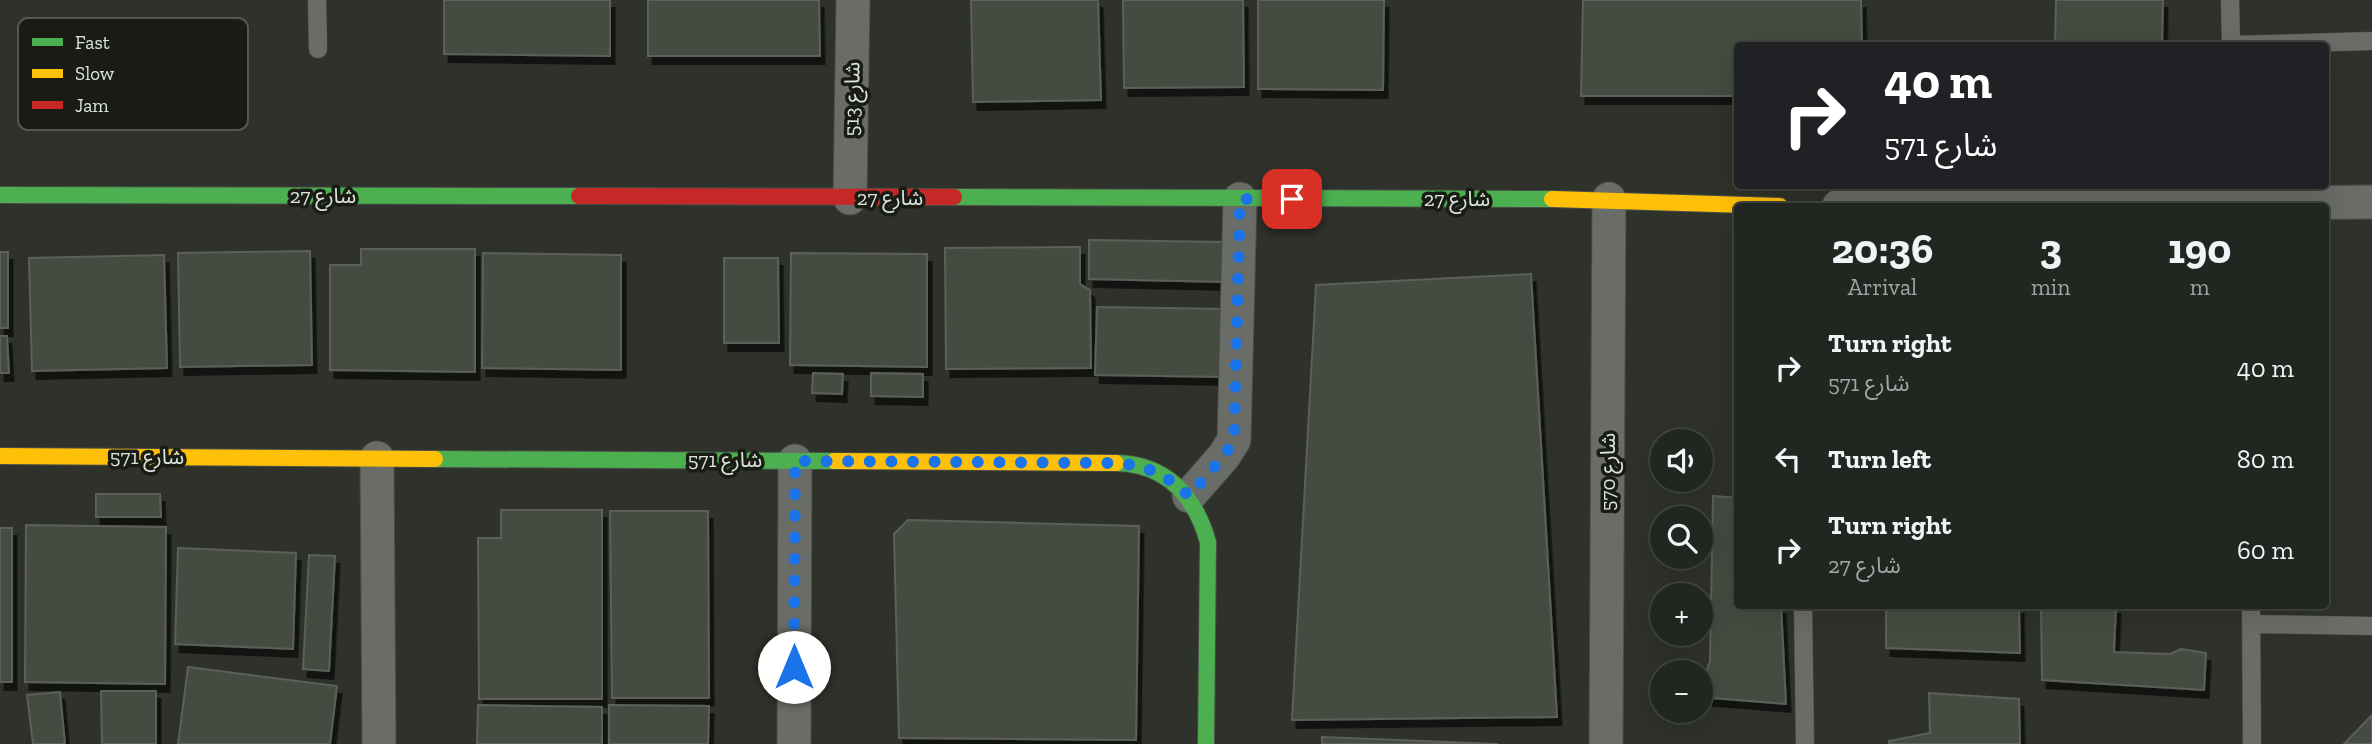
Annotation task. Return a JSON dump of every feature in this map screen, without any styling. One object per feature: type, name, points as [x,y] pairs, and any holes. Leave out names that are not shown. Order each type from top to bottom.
[{"type":"street","name":"شارع 513","points":[[850,198],[853,0]]},
{"type":"street","name":"شارع 27","points":[[0,195],[1609,200],[1734,204]]},
{"type":"street","points":[[1189,496],[1224,456],[1234,440],[1240,199]]},
{"type":"street","points":[[2012,203],[2242,199],[2372,202]]},
{"type":"street","name":"شارع 570","points":[[1606,744],[1609,200]]},
{"type":"street","name":"شارع 571","points":[[0,456],[1121,463],[1146,467],[1170,478],[1189,496],[1202,517],[1208,542],[1206,744]]},
{"type":"street","points":[[377,458],[379,744]]},
{"type":"street","points":[[794,744],[795,461]]},
{"type":"lane","points":[[317,0],[318,50]]},
{"type":"lane","points":[[2230,0],[2231,42]]},
{"type":"lane","points":[[2329,42],[2372,41]]},
{"type":"lane","points":[[1803,609],[1805,744]]},
{"type":"lane","points":[[2251,609],[2252,744]]},
{"type":"lane","points":[[2251,624],[2372,626]]},
{"type":"building","points":[[444,0],[610,0],[610,56],[444,54]]},
{"type":"building","points":[[648,0],[819,0],[820,56],[648,56]]},
{"type":"building","points":[[971,0],[1098,0],[1101,100],[973,102]]},
{"type":"building","points":[[1123,0],[1243,0],[1244,87],[1124,88]]},
{"type":"building","points":[[1258,0],[1384,0],[1383,90],[1258,89]]},
{"type":"building","points":[[1583,0],[1861,0],[1862,42],[1734,42],[1734,96],[1581,96]]},
{"type":"building","points":[[2056,0],[2163,0],[2162,42],[2055,42]]},
{"type":"building","points":[[1089,240],[1225,242],[1225,282],[1089,279]]},
{"type":"building","points":[[1080,247],[1080,284],[1090,290],[1091,368],[946,369],[945,248]]},
{"type":"building","points":[[361,249],[475,249],[475,372],[330,370],[330,265],[361,265]]},
{"type":"building","points":[[310,251],[312,365],[180,367],[178,253]]},
{"type":"building","points":[[0,252],[8,252],[8,328],[0,328]]},
{"type":"building","points":[[483,253],[621,255],[621,370],[482,368]]},
{"type":"building","points":[[791,253],[927,254],[927,367],[790,365]]},
{"type":"building","points":[[164,255],[167,368],[32,371],[29,258]]},
{"type":"building","points":[[724,258],[778,258],[779,343],[724,343]]},
{"type":"building","points":[[1531,274],[1557,717],[1292,720],[1316,285]]},
{"type":"building","points":[[1097,307],[1229,309],[1229,377],[1095,375]]},
{"type":"building","points":[[0,336],[7,336],[9,373],[0,373]]},
{"type":"building","points":[[813,373],[843,374],[842,394],[812,393]]},
{"type":"building","points":[[871,373],[923,374],[923,397],[871,396]]},
{"type":"building","points":[[96,494],[160,494],[161,517],[96,517]]},
{"type":"building","points":[[1713,496],[1734,498],[1734,609],[1781,609],[1786,704],[1713,698],[1713,660],[1710,660],[1710,646],[1713,646]]},
{"type":"building","points":[[501,510],[602,510],[602,699],[479,699],[478,538],[501,538]]},
{"type":"building","points":[[610,511],[708,511],[709,698],[612,698]]},
{"type":"building","points":[[908,520],[1139,526],[1136,740],[899,738],[894,534]]},
{"type":"building","points":[[26,525],[166,527],[165,684],[25,682]]},
{"type":"building","points":[[0,528],[12,528],[12,682],[0,682]]},
{"type":"building","points":[[178,548],[296,553],[293,649],[175,644]]},
{"type":"building","points":[[309,555],[335,556],[329,671],[303,669]]},
{"type":"building","points":[[1886,609],[2019,609],[2020,653],[1886,648]]},
{"type":"building","points":[[2041,609],[2116,609],[2114,652],[2170,654],[2181,649],[2206,653],[2204,690],[2042,680]]},
{"type":"building","points":[[188,667],[337,686],[330,744],[178,744]]},
{"type":"building","points":[[101,691],[156,691],[156,744],[102,744]]},
{"type":"building","points":[[60,692],[65,744],[33,744],[27,695]]},
{"type":"building","points":[[1929,693],[2019,699],[2020,744],[1889,744],[1889,741],[1930,733]]},
{"type":"building","points":[[478,705],[602,707],[602,744],[477,744]]},
{"type":"building","points":[[609,705],[709,706],[708,744],[609,744]]},
{"type":"building","points":[[2372,715],[2372,744],[2344,744]]},
{"type":"building","points":[[1322,737],[1498,744],[1322,744]]},
{"type":"traffic: fast","points":[[0,195],[579,196]]},
{"type":"traffic: fast","points":[[954,197],[1552,199]]},
{"type":"traffic: fast","points":[[435,459],[834,461]]},
{"type":"traffic: fast","points":[[1116,463],[1150,469],[1176,486],[1195,510],[1208,542],[1206,744]]},
{"type":"traffic: slow","points":[[1552,199],[1734,205]]},
{"type":"traffic: slow","points":[[0,456],[435,459]]},
{"type":"traffic: slow","points":[[834,461],[1116,463]]},
{"type":"traffic: jam","points":[[579,196],[954,197]]},
{"type":"route","points":[[794,667],[795,461],[1121,463],[1146,467],[1170,478],[1189,496],[1224,456],[1234,440],[1240,199],[1292,199]]}]
